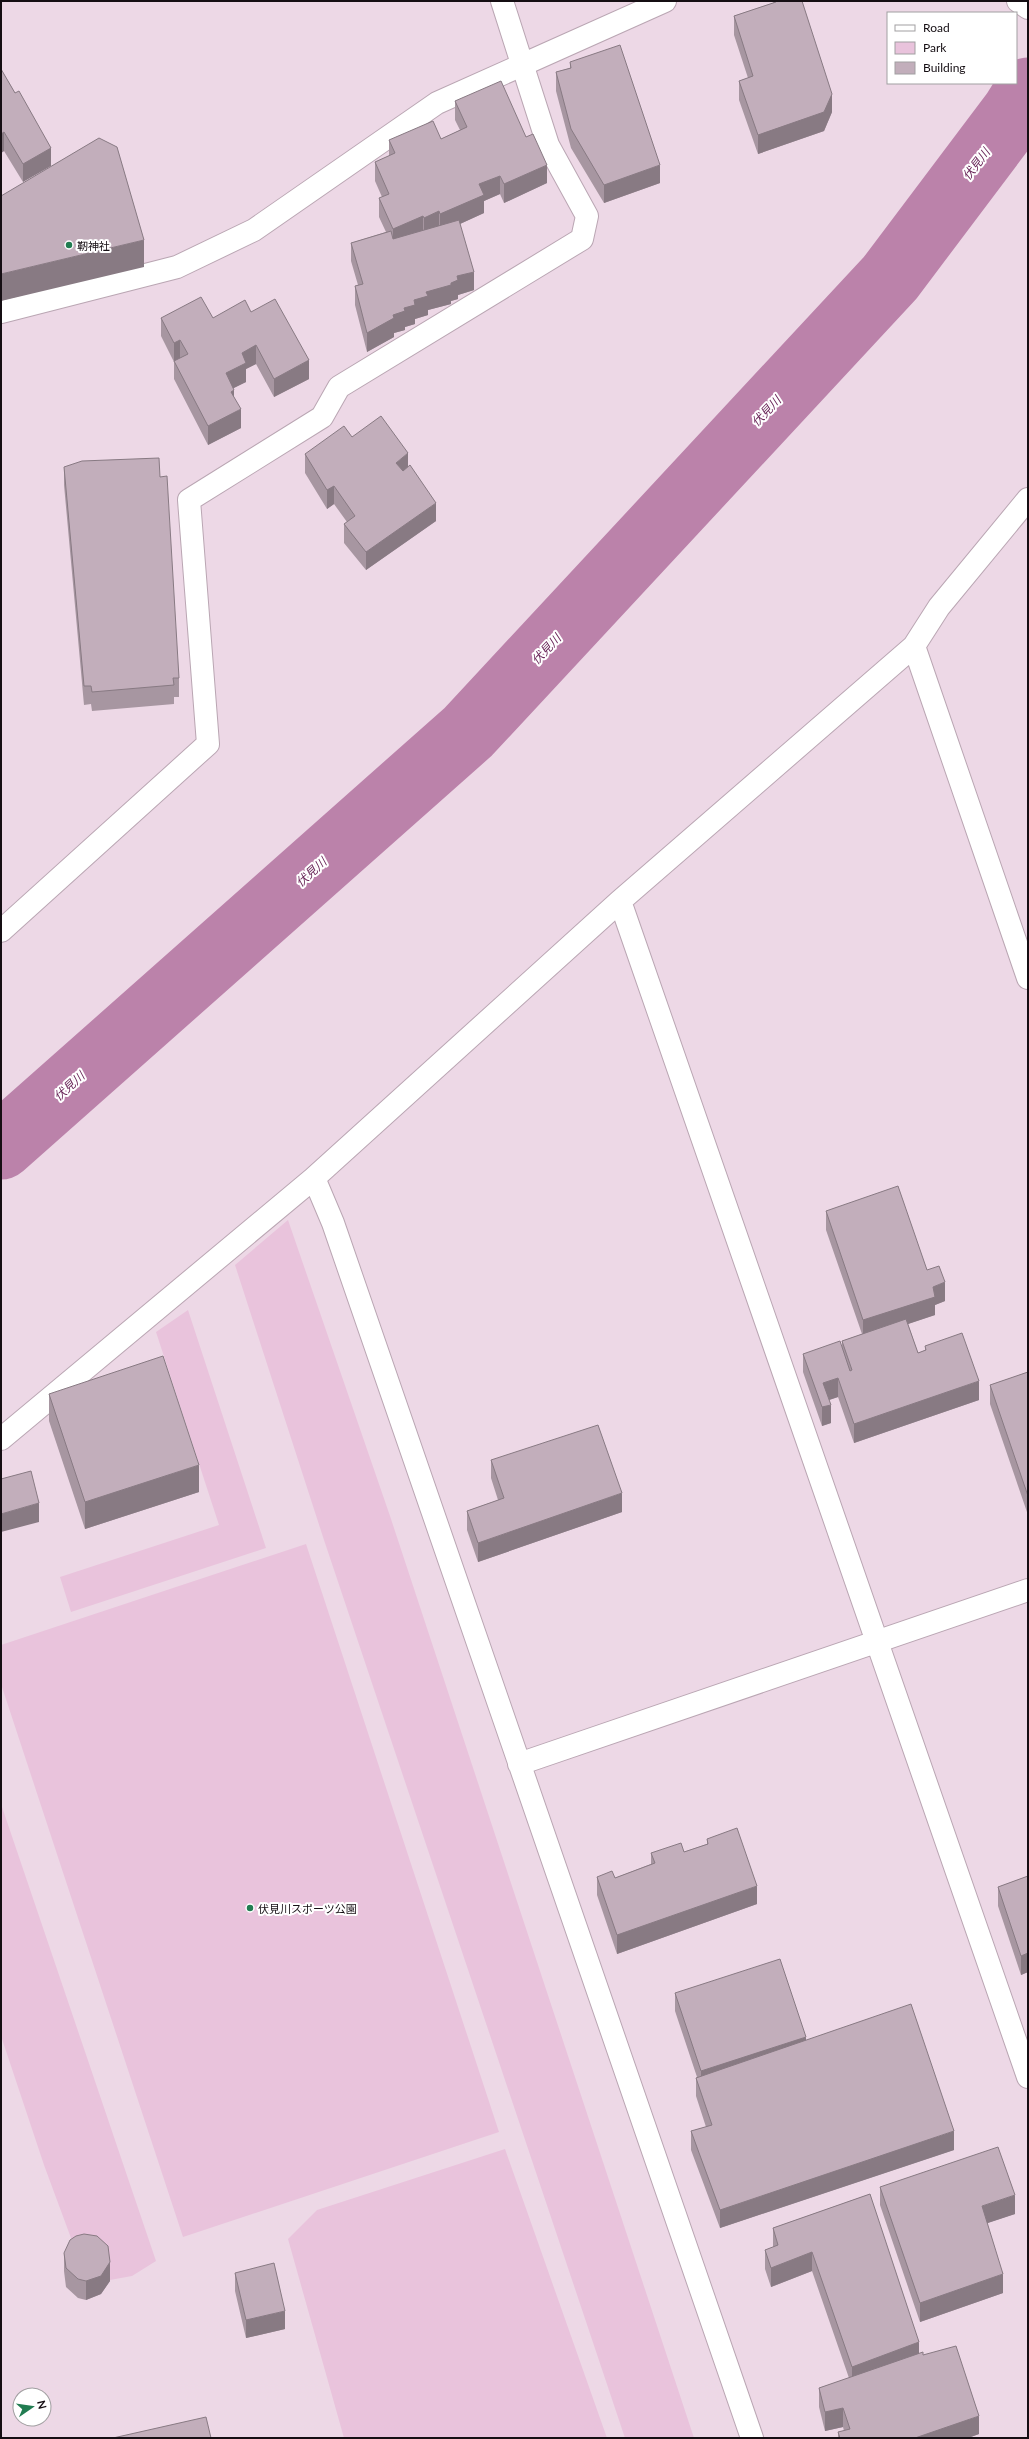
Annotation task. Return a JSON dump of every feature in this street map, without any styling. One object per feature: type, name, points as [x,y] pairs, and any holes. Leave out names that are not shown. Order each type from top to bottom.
[{"type":"street","points":[[1,931],[208,744],[189,500],[322,417],[339,387],[582,239],[586,216],[548,145],[502,1]]},
{"type":"street","points":[[1,312],[177,267],[254,230],[437,103],[665,1]]},
{"type":"street","points":[[1018,1],[1028,8]]},
{"type":"street","points":[[1,1439],[314,1178],[620,901],[914,646],[939,607],[1028,499]]},
{"type":"street","points":[[914,646],[1028,978]]},
{"type":"street","points":[[620,901],[1028,2077]]},
{"type":"street","points":[[314,1178],[333,1223],[752,2438]]},
{"type":"street","points":[[519,1764],[1028,1590]]},
{"type":"green space","points":[[288,1220],[390,1516],[694,2438],[625,2438],[323,1537],[235,1265]]},
{"type":"green space","points":[[188,1310],[266,1548],[71,1612],[60,1577],[219,1525],[156,1332]]},
{"type":"green space","name":"伏見川スポーツ公園","points":[[306,1544],[499,2132],[183,2237],[1,1684],[1,1645]]},
{"type":"green space","points":[[1,1804],[156,2261],[132,2276],[88,2284],[44,2165],[1,2036]]},
{"type":"green space","points":[[505,2149],[607,2438],[344,2438],[288,2239],[317,2210]]},
{"type":"building","points":[[775,1],[802,1],[832,94],[824,112],[758,135],[739,81],[753,76],[734,16],[776,2]]},
{"type":"building","points":[[620,45],[660,165],[604,185],[571,129],[556,72],[571,68],[570,62]]},
{"type":"building","points":[[1,69],[15,93],[19,91],[51,148],[23,164],[4,132],[1,134]]},
{"type":"building","points":[[501,81],[526,137],[533,134],[547,165],[504,184],[500,176],[479,184],[484,195],[440,214],[439,211],[424,218],[423,216],[393,229],[379,198],[389,194],[375,162],[395,153],[389,140],[433,121],[441,139],[467,127],[455,101]]},
{"type":"building","name":"靭神社","points":[[99,138],[117,147],[144,240],[1,274],[1,196]]},
{"type":"building","points":[[459,220],[474,272],[457,276],[458,280],[451,283],[451,285],[426,292],[428,296],[414,300],[415,305],[404,308],[405,311],[393,315],[394,318],[367,333],[355,286],[363,284],[351,243],[391,231],[393,239]]},
{"type":"building","points":[[201,297],[213,318],[245,300],[251,312],[275,299],[309,360],[274,379],[256,345],[242,353],[246,363],[226,373],[234,390],[231,392],[241,409],[208,426],[174,361],[188,354],[180,340],[174,343],[161,318]]},
{"type":"building","points":[[381,416],[408,453],[396,463],[403,471],[410,465],[436,503],[366,552],[344,524],[355,516],[334,486],[327,490],[305,454],[344,426],[352,437]]},
{"type":"building","points":[[159,458],[160,477],[167,476],[179,678],[173,678],[174,685],[92,692],[91,686],[84,686],[64,467],[82,461]]},
{"type":"building","points":[[898,1186],[927,1270],[939,1266],[945,1282],[933,1287],[935,1297],[863,1320],[826,1211]]},
{"type":"building","points":[[906,1319],[918,1353],[926,1350],[925,1346],[962,1333],[979,1381],[854,1424],[838,1378],[823,1383],[831,1405],[822,1407],[803,1354],[840,1341],[850,1371],[852,1370],[842,1341]]},
{"type":"building","points":[[163,1356],[199,1465],[85,1502],[49,1394]]},
{"type":"building","points":[[1028,1372],[1028,1496],[990,1385]]},
{"type":"building","points":[[598,1425],[622,1493],[478,1543],[467,1511],[504,1498],[491,1460]]},
{"type":"building","points":[[31,1471],[39,1503],[1,1514],[1,1479]]},
{"type":"building","points":[[737,1828],[757,1886],[617,1935],[597,1877],[612,1871],[615,1878],[655,1863],[651,1853],[681,1843],[684,1852],[708,1844],[707,1839]]},
{"type":"building","points":[[1028,1876],[1028,1953],[1021,1956],[998,1887]]},
{"type":"building","points":[[780,1959],[806,2037],[701,2071],[675,1993]]},
{"type":"building","points":[[911,2004],[954,2131],[720,2210],[691,2131],[712,2125],[696,2078]]},
{"type":"building","points":[[998,2147],[1015,2195],[982,2206],[1003,2274],[920,2303],[880,2187]]},
{"type":"building","points":[[870,2194],[919,2342],[852,2367],[812,2252],[771,2268],[765,2250],[778,2245],[773,2228]]},
{"type":"building","points":[[84,2234],[97,2236],[108,2246],[110,2262],[101,2276],[86,2281],[78,2279],[66,2268],[64,2253],[70,2240],[76,2236]]},
{"type":"building","points":[[274,2263],[285,2311],[246,2320],[235,2273]]},
{"type":"building","points":[[956,2346],[979,2416],[915,2438],[840,2438],[838,2432],[850,2429],[843,2408],[825,2412],[819,2388],[923,2352],[923,2355]]},
{"type":"building","points":[[206,2417],[211,2438],[113,2438]]},
{"type":"waterway","name":"伏見川","points":[[1,1146],[468,732],[890,278],[1015,112],[1028,91]]},
{"type":"place","name":"靭神社","points":[[69,245]]},
{"type":"place","name":"伏見川スポーツ公園","points":[[250,1908]]}]
